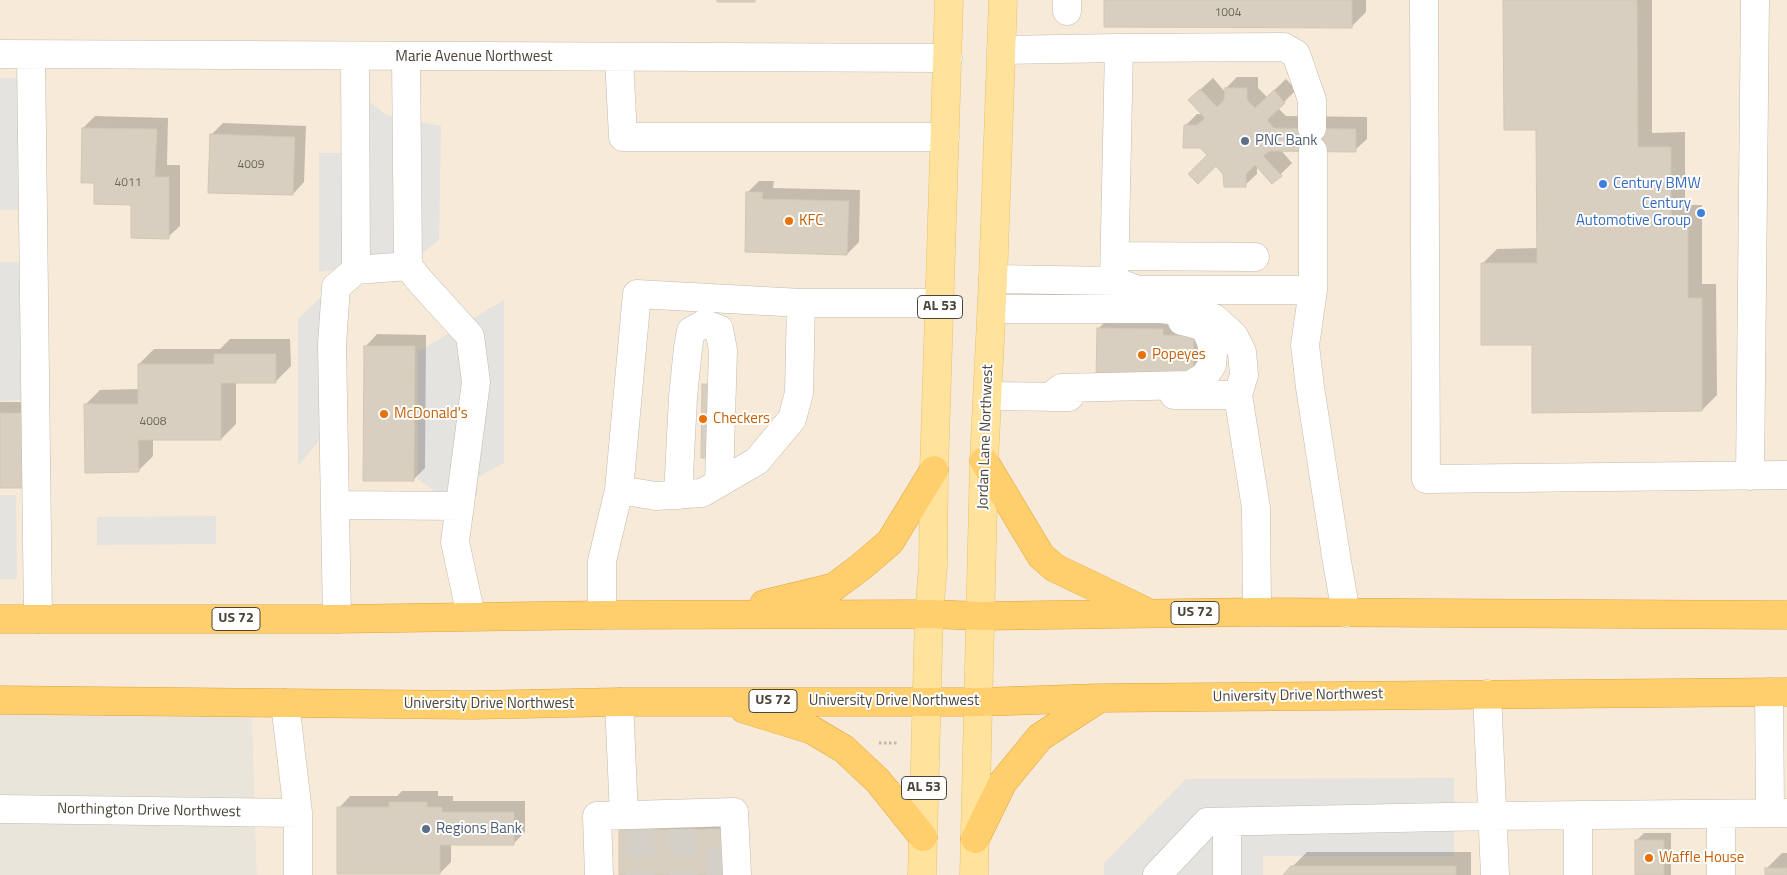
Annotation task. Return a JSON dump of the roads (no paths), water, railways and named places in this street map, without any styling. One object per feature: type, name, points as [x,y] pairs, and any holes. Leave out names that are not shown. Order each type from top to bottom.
[{"type":"highway","points":[[984,461],[1040,556],[1055,568],[1149,613]]},
{"type":"highway","points":[[723,615],[834,587],[890,542],[934,470]]},
{"type":"highway","name":"US 72","points":[[0,619],[338,619],[602,615],[929,614],[981,616],[1257,612],[1787,614]]},
{"type":"highway","name":"University Drive Northwest","points":[[0,700],[472,705],[619,702],[979,702],[1100,698],[1778,692]]},
{"type":"highway","points":[[975,839],[1003,782],[1040,737],[1100,698]]},
{"type":"highway","points":[[718,702],[812,730],[844,749],[878,781],[923,836]]},
{"type":"main road","name":"AL 53","points":[[922,875],[949,0]]},
{"type":"main road","name":"Jordan Lane Northwest","points":[[974,875],[984,461],[992,309],[1003,0]]},
{"type":"street","points":[[1424,0],[1426,479],[1787,475]]},
{"type":"street","points":[[1750,476],[1756,0]]},
{"type":"street","points":[[1001,50],[1284,47],[1296,54],[1312,100],[1313,290],[1305,345],[1332,533],[1346,613]]},
{"type":"street","points":[[1120,48],[1114,268],[1138,290],[1313,290]]},
{"type":"street","name":"Marie Avenue Northwest","points":[[0,54],[948,58]]},
{"type":"street","points":[[31,54],[38,619]]},
{"type":"street","points":[[355,56],[356,270]]},
{"type":"street","points":[[406,56],[408,266],[470,336],[476,382],[455,542],[471,616]]},
{"type":"street","points":[[619,58],[623,137],[945,137]]},
{"type":"street","points":[[993,279],[1256,257]]},
{"type":"street","points":[[338,619],[332,344],[336,286],[356,270],[408,266]]},
{"type":"street","points":[[602,615],[602,561],[619,490],[637,294],[801,303],[940,303]]},
{"type":"street","points":[[704,324],[706,298]]},
{"type":"street","points":[[619,490],[656,496],[702,493],[757,461],[792,419],[799,393],[801,303]]},
{"type":"street","points":[[1037,308],[1058,320],[1183,321],[1198,325],[1206,330],[1213,354],[1212,365],[1204,377],[1190,386],[1061,388],[1050,397]]},
{"type":"street","points":[[992,309],[1161,309],[1188,312],[1214,318],[1234,336],[1242,352],[1244,375],[1238,395],[1256,508],[1257,612]]},
{"type":"street","points":[[678,494],[683,397],[688,348],[691,331],[704,324],[718,329],[723,350],[719,483]]},
{"type":"street","points":[[988,396],[1238,395]]},
{"type":"street","points":[[335,505],[460,506]]},
{"type":"street","points":[[1157,875],[1207,822],[1492,816],[1778,813],[1778,692]]},
{"type":"street","points":[[1487,694],[1495,875]]},
{"type":"street","points":[[619,702],[635,820]]},
{"type":"street","points":[[285,704],[298,813],[298,875]]},
{"type":"street","name":"Northington Drive Northwest","points":[[0,809],[298,813]]},
{"type":"street","points":[[598,875],[597,816],[635,820],[720,820],[734,812],[737,875]]},
{"type":"street","points":[[1721,814],[1721,875]]},
{"type":"street","points":[[1578,815],[1578,875]]},
{"type":"street","points":[[1227,822],[1227,875]]},
{"type":"tunnel","points":[[640,829],[641,875]]},
{"type":"tunnel","points":[[682,829],[683,875]]},
{"type":"tunnel","points":[[720,829],[720,875]]},
{"type":"place","name":"PNC Bank","points":[[1245,141]]},
{"type":"place","name":"Century BMW","points":[[1603,184]]},
{"type":"place","name":"Century Automotive Group","points":[[1701,213]]},
{"type":"place","name":"KFC","points":[[789,221]]},
{"type":"place","name":"Popeyes","points":[[1142,355]]},
{"type":"place","name":"McDonald's","points":[[384,414]]},
{"type":"place","name":"Checkers","points":[[703,419]]},
{"type":"place","name":"Regions Bank","points":[[426,829]]},
{"type":"place","name":"Waffle House","points":[[1649,858]]}]
